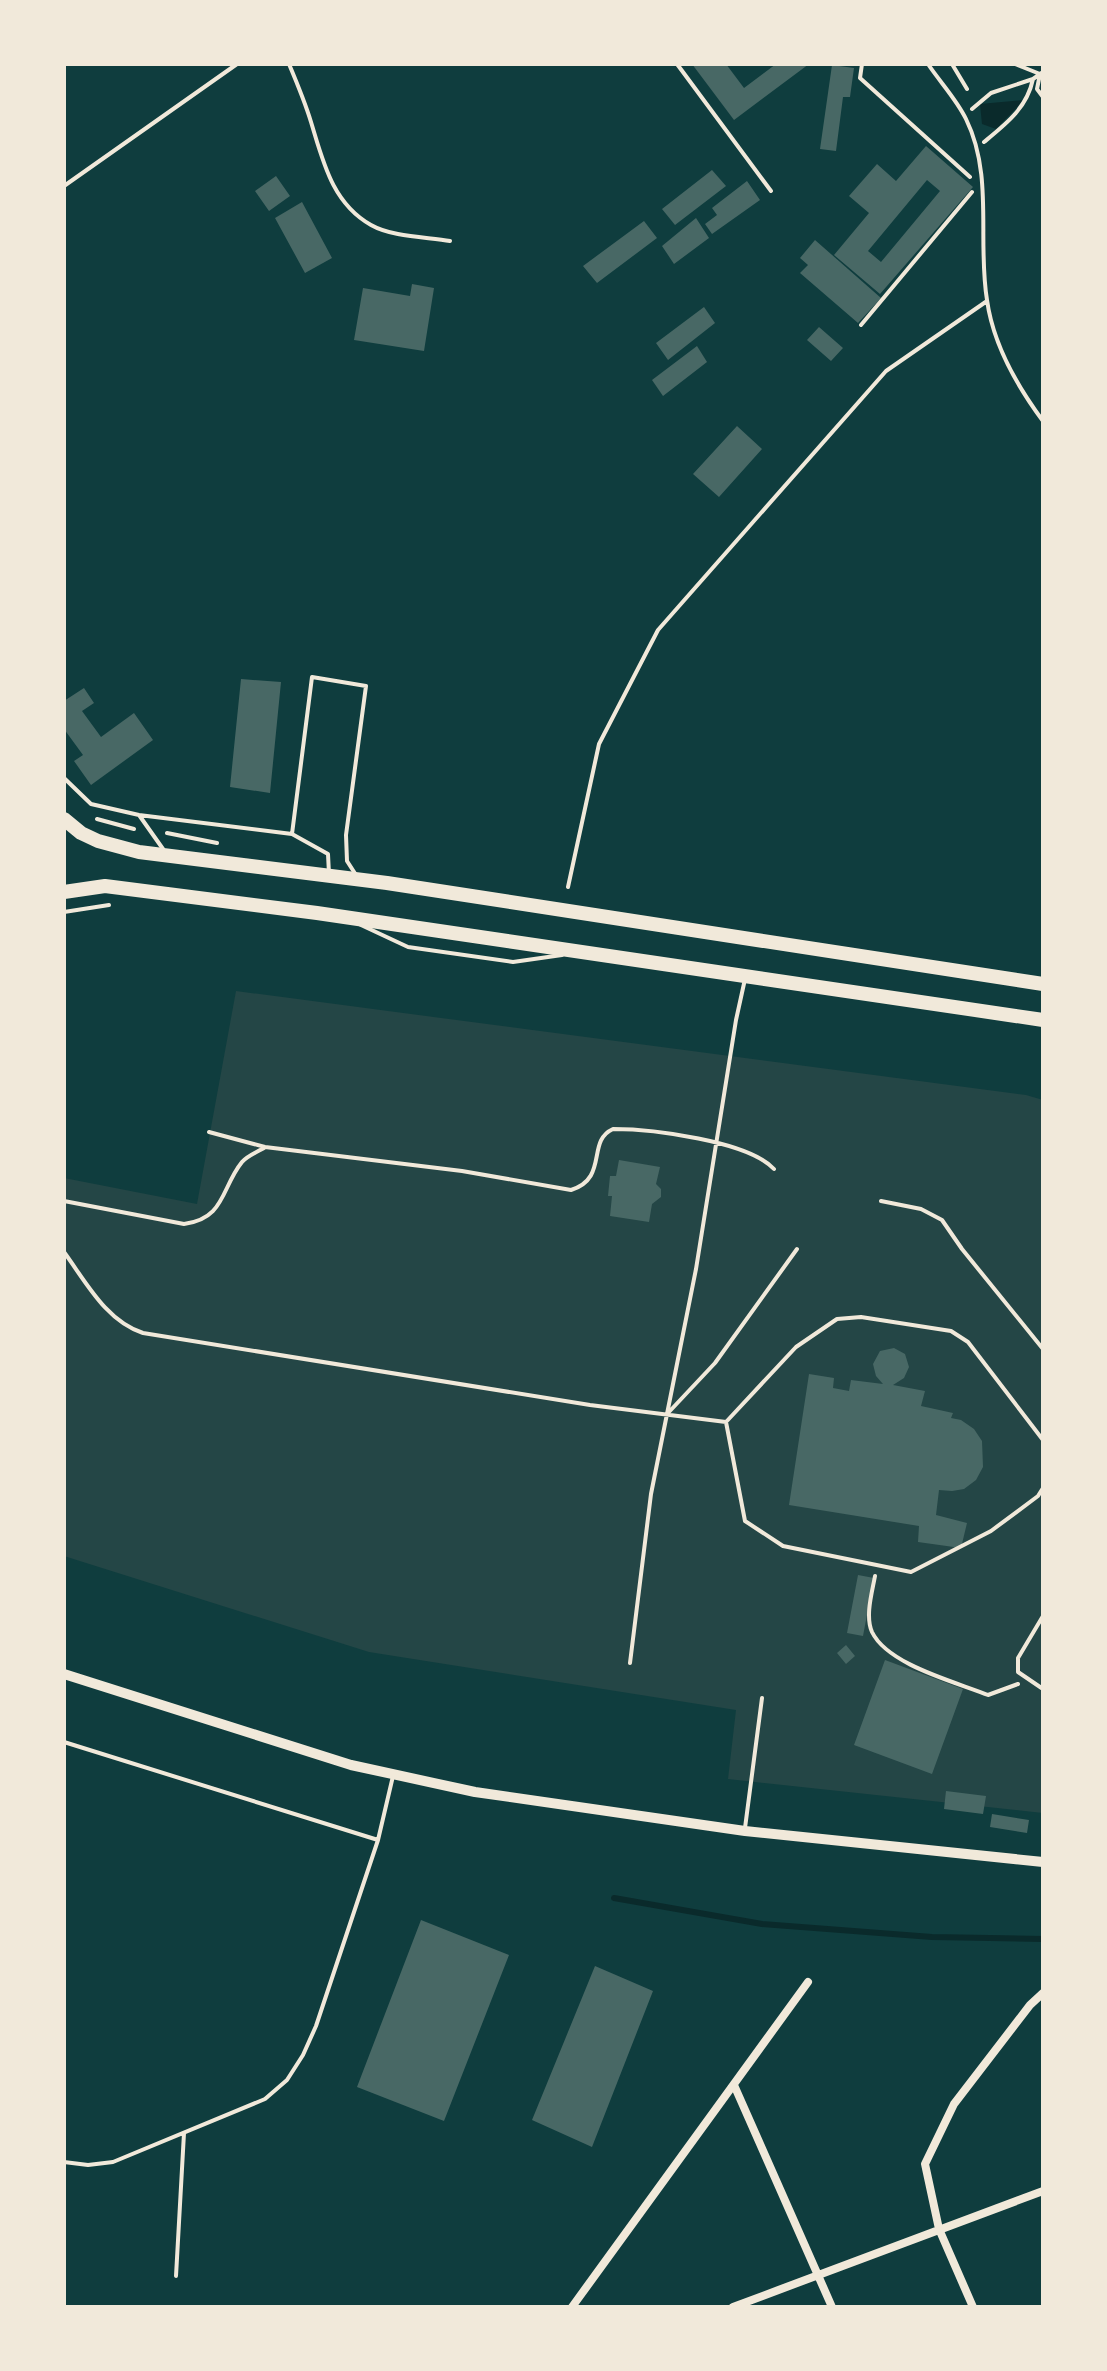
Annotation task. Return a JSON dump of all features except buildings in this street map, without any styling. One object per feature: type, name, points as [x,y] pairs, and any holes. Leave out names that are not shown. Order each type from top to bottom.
[{"type":"highway","points":[[64,819],[81,833],[126,849],[387,883],[1043,984]]},
{"type":"highway","points":[[64,892],[105,886],[340,916],[1043,1020]]},
{"type":"street","points":[[64,1674],[303,1751],[393,1776],[475,1792],[745,1831],[1043,1862]]},
{"type":"street","points":[[572,2307],[808,1982]]},
{"type":"street","points":[[973,2307],[939,2229],[925,2164],[954,2104],[1030,2005],[1043,1993]]},
{"type":"street","points":[[734,2085],[832,2307]]},
{"type":"street","points":[[733,2307],[1043,2191]]},
{"type":"lane","points":[[64,176],[66,184],[237,64]]},
{"type":"lane","points":[[289,64],[311,122],[321,162],[333,187],[360,217],[384,230],[450,241]]},
{"type":"lane","points":[[677,64],[771,191]]},
{"type":"lane","points":[[928,64],[964,116],[983,175],[987,301],[994,334],[1024,396],[1043,421]]},
{"type":"lane","points":[[952,64],[967,89]]},
{"type":"lane","points":[[568,887],[599,744],[658,630],[886,371],[987,301]]},
{"type":"lane","points":[[292,834],[312,677],[366,686],[346,835],[347,861],[357,876],[387,883]]},
{"type":"lane","points":[[64,778],[91,804],[139,815],[292,834],[328,854],[329,876]]},
{"type":"lane","points":[[139,815],[168,856]]},
{"type":"lane","points":[[340,916],[408,947],[513,962],[589,951]]},
{"type":"lane","points":[[630,1663],[651,1494],[696,1269],[736,1020],[746,976]]},
{"type":"lane","points":[[209,1132],[265,1147],[462,1171],[571,1190],[582,1187],[592,1178],[600,1142],[606,1132],[613,1129],[716,1142],[754,1153],[774,1169]]},
{"type":"lane","points":[[64,1201],[184,1224],[193,1223],[215,1210],[243,1162],[265,1147]]},
{"type":"lane","points":[[881,1201],[921,1209],[942,1220],[1043,1349]]},
{"type":"lane","points":[[666,1414],[715,1363],[797,1249]]},
{"type":"lane","points":[[64,1252],[113,1317],[127,1328],[143,1333],[590,1405],[726,1422]]},
{"type":"lane","points":[[726,1422],[796,1347],[837,1319],[861,1317],[951,1331],[968,1342],[1043,1440]]},
{"type":"lane","points":[[726,1422],[745,1521],[783,1546],[878,1566],[911,1572],[924,1566],[991,1531],[1038,1496],[1043,1488]]},
{"type":"lane","points":[[1043,1616],[1018,1658],[1018,1672],[1043,1689]]},
{"type":"lane","points":[[745,1831],[762,1698]]},
{"type":"lane","points":[[64,1742],[378,1840]]},
{"type":"lane","points":[[64,2162],[88,2165],[113,2162],[265,2099],[287,2080],[316,2026],[378,1840],[393,1776]]},
{"type":"lane","points":[[176,2276],[184,2133]]},
{"type":"path","points":[[861,325],[978,184],[860,78],[862,64]]},
{"type":"path","points":[[1015,64],[1041,73]]},
{"type":"path","points":[[964,116],[991,93],[1033,79],[1041,73]]},
{"type":"path","points":[[1041,73],[1037,89],[1043,97]]},
{"type":"path","points":[[976,149],[1018,112],[1030,95],[1033,79]]},
{"type":"path","points":[[878,1566],[869,1609],[871,1630],[879,1642],[901,1659],[988,1695],[1026,1680]]},
{"type":"shaded area","points":[[1024,100],[996,129],[982,124],[980,104]]},
{"type":"shaded area","points":[[236,991],[1026,1095],[1043,1100],[1043,1813],[728,1779],[736,1710],[369,1652],[64,1556],[64,1178],[197,1204]]},
{"type":"waterway","points":[[614,1898],[762,1924],[932,1937],[1043,1939]]}]
